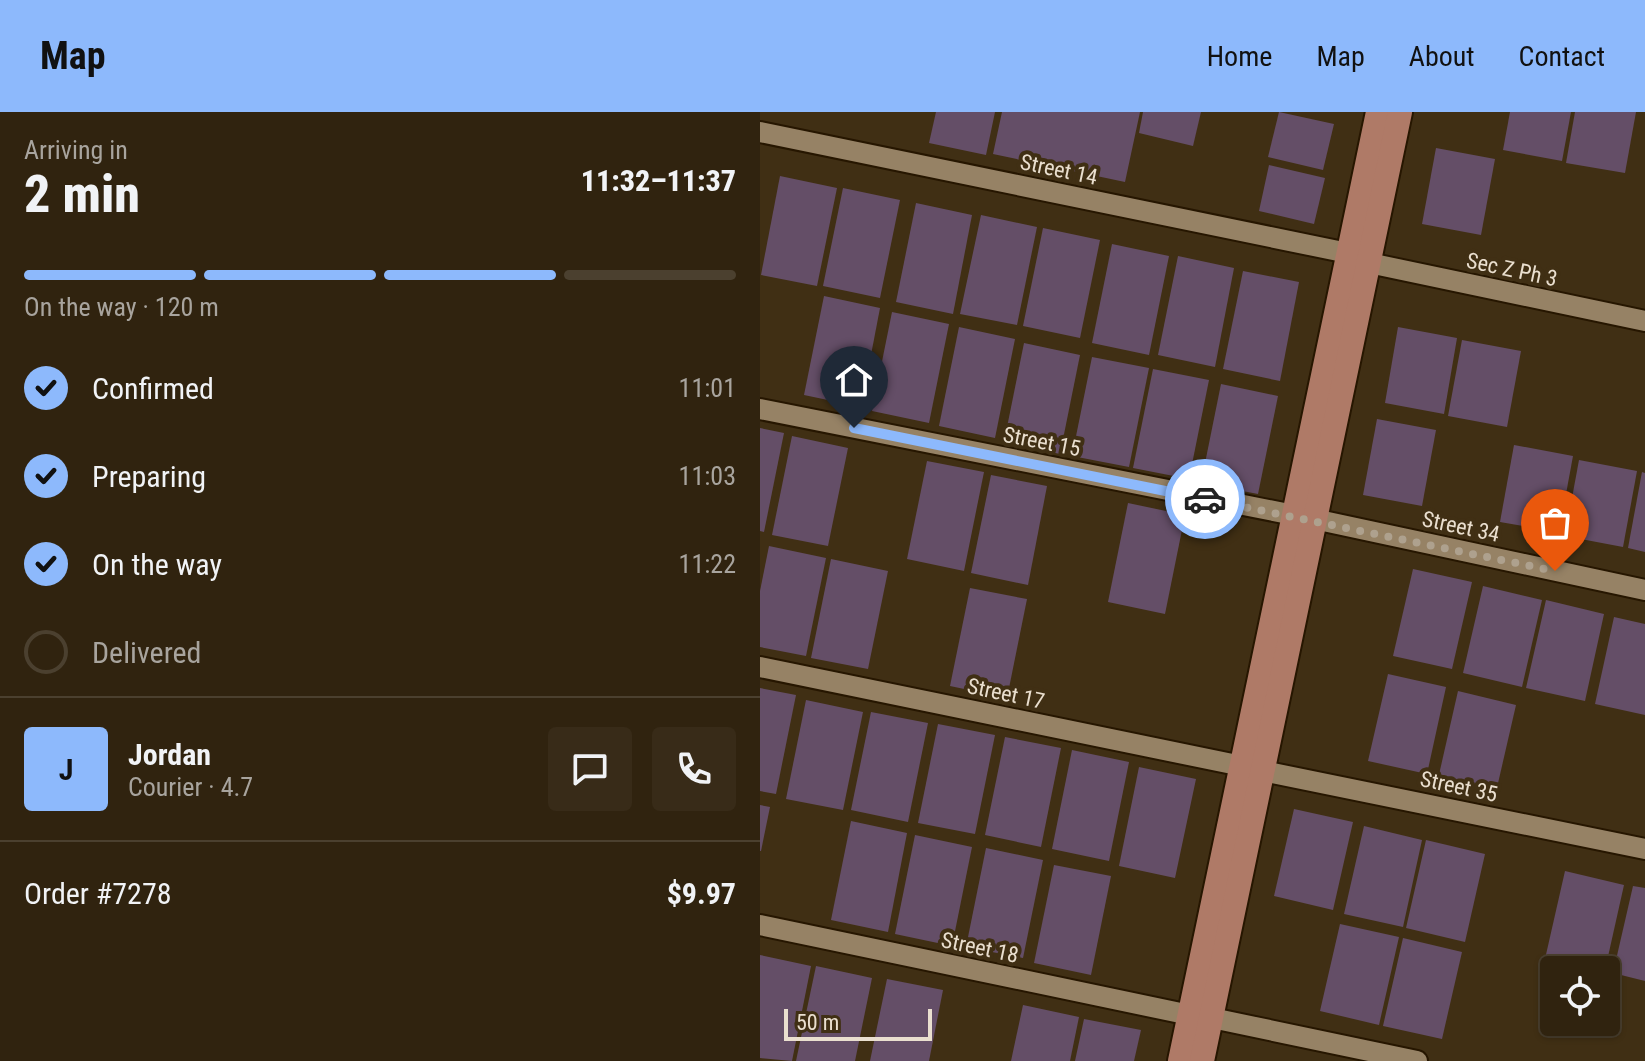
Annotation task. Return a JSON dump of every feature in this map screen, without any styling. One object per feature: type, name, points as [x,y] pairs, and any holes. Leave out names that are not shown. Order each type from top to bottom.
[{"type":"main road","points":[[1358,258],[1378,112]]},
{"type":"main road","points":[[1202,1061],[1201,1017],[1303,518],[1358,258],[1400,112]]},
{"type":"main road","points":[[1180,1061],[1201,1017]]},
{"type":"street","name":"Street 14","points":[[760,132],[1358,258]]},
{"type":"street","name":"Sec Z Ph 3","points":[[1358,258],[1645,321]]},
{"type":"street","name":"Street 15","points":[[760,409],[1303,518]]},
{"type":"street","name":"Street 34","points":[[1303,518],[1645,590]]},
{"type":"street","name":"Street 17","points":[[760,667],[1252,768]]},
{"type":"street","name":"Street 35","points":[[1252,768],[1645,849]]},
{"type":"street","name":"Street 18","points":[[760,925],[1417,1061]]},
{"type":"building","points":[[936,112],[995,112],[986,155],[929,143]]},
{"type":"building","points":[[1002,112],[1140,112],[1125,182],[993,154]]},
{"type":"building","points":[[1143,112],[1201,112],[1193,146],[1139,133]]},
{"type":"building","points":[[1279,112],[1334,124],[1323,170],[1268,157]]},
{"type":"building","points":[[1510,112],[1571,112],[1562,161],[1503,150]]},
{"type":"building","points":[[1575,112],[1636,112],[1625,173],[1566,163]]},
{"type":"building","points":[[1436,148],[1495,159],[1481,235],[1422,224]]},
{"type":"building","points":[[1269,165],[1325,178],[1314,224],[1259,211]]},
{"type":"building","points":[[780,176],[837,188],[817,286],[761,275]]},
{"type":"building","points":[[843,188],[900,200],[880,298],[823,286]]},
{"type":"building","points":[[916,203],[972,215],[953,314],[896,302]]},
{"type":"building","points":[[981,215],[1037,227],[1017,325],[960,314]]},
{"type":"building","points":[[1043,228],[1100,240],[1080,338],[1023,326]]},
{"type":"building","points":[[1112,244],[1169,256],[1149,355],[1092,343]]},
{"type":"building","points":[[1178,256],[1234,268],[1215,367],[1158,355]]},
{"type":"building","points":[[1243,271],[1299,282],[1280,381],[1223,369]]},
{"type":"building","points":[[824,296],[880,308],[861,407],[804,395]]},
{"type":"building","points":[[892,312],[949,324],[929,423],[872,411]]},
{"type":"building","points":[[959,327],[1015,339],[995,438],[939,426]]},
{"type":"building","points":[[1398,327],[1457,338],[1444,414],[1385,403]]},
{"type":"building","points":[[1462,340],[1521,351],[1507,427],[1448,416]]},
{"type":"building","points":[[1024,343],[1080,355],[1060,454],[1004,442]]},
{"type":"building","points":[[1092,357],[1149,368],[1129,467],[1072,456]]},
{"type":"building","points":[[1153,369],[1209,380],[1189,479],[1133,468]]},
{"type":"building","points":[[1221,384],[1278,396],[1258,494],[1201,483]]},
{"type":"building","points":[[1377,419],[1436,430],[1422,506],[1363,495]]},
{"type":"building","points":[[760,428],[784,433],[764,532],[760,531]]},
{"type":"building","points":[[792,436],[848,448],[828,546],[772,535]]},
{"type":"building","points":[[1514,445],[1573,456],[1559,532],[1500,522]]},
{"type":"building","points":[[1579,460],[1637,471],[1623,547],[1565,536]]},
{"type":"building","points":[[927,461],[984,472],[964,571],[907,559]]},
{"type":"building","points":[[1642,472],[1645,473],[1645,552],[1628,548]]},
{"type":"building","points":[[991,475],[1047,486],[1028,585],[971,573]]},
{"type":"building","points":[[1128,503],[1185,515],[1165,614],[1108,602]]},
{"type":"building","points":[[769,546],[826,558],[806,656],[760,647],[760,591]]},
{"type":"building","points":[[831,559],[888,571],[868,669],[811,658]]},
{"type":"building","points":[[1413,569],[1472,582],[1452,669],[1393,656]]},
{"type":"building","points":[[1483,586],[1542,600],[1522,687],[1463,673]]},
{"type":"building","points":[[970,588],[1027,599],[1007,698],[950,686]]},
{"type":"building","points":[[1546,600],[1604,614],[1585,701],[1526,688]]},
{"type":"building","points":[[1614,617],[1645,624],[1645,715],[1595,704]]},
{"type":"building","points":[[1388,674],[1446,687],[1427,774],[1368,761]]},
{"type":"building","points":[[760,688],[796,695],[776,794],[760,791]]},
{"type":"building","points":[[1458,691],[1516,705],[1496,792],[1438,779]]},
{"type":"building","points":[[806,700],[863,712],[843,810],[786,799]]},
{"type":"building","points":[[871,712],[928,723],[908,822],[851,810]]},
{"type":"building","points":[[938,724],[995,735],[975,834],[918,823]]},
{"type":"building","points":[[1005,737],[1061,748],[1041,847],[985,835]]},
{"type":"building","points":[[1072,750],[1129,762],[1109,861],[1052,849]]},
{"type":"building","points":[[1139,767],[1196,779],[1175,878],[1119,866]]},
{"type":"building","points":[[760,805],[770,807],[761,851],[760,851]]},
{"type":"building","points":[[1294,809],[1353,822],[1333,910],[1274,896]]},
{"type":"building","points":[[851,821],[907,833],[888,932],[831,920]]},
{"type":"building","points":[[1364,826],[1422,840],[1403,927],[1344,914]]},
{"type":"building","points":[[915,835],[972,847],[952,946],[895,934]]},
{"type":"building","points":[[1426,840],[1485,854],[1465,942],[1406,928]]},
{"type":"building","points":[[986,848],[1043,860],[1023,958],[966,947]]},
{"type":"building","points":[[1054,865],[1111,876],[1091,975],[1034,963]]},
{"type":"building","points":[[1565,871],[1624,885],[1608,956],[1546,956]]},
{"type":"building","points":[[1633,886],[1645,888],[1645,981],[1620,975],[1620,956],[1617,956]]},
{"type":"building","points":[[1340,924],[1399,937],[1379,1025],[1320,1011]]},
{"type":"building","points":[[1403,938],[1462,952],[1442,1039],[1383,1026]]},
{"type":"building","points":[[760,955],[811,966],[792,1061],[760,1058]]},
{"type":"building","points":[[816,966],[872,978],[855,1061],[796,1061]]},
{"type":"building","points":[[887,979],[943,990],[929,1061],[870,1061]]},
{"type":"building","points":[[1023,1005],[1079,1017],[1070,1061],[1011,1061]]},
{"type":"building","points":[[1084,1019],[1141,1030],[1134,1061],[1075,1061]]},
{"type":"way so far","points":[[1205,499],[1555,571]]},
{"type":"route","points":[[854,428],[1205,499]]}]
